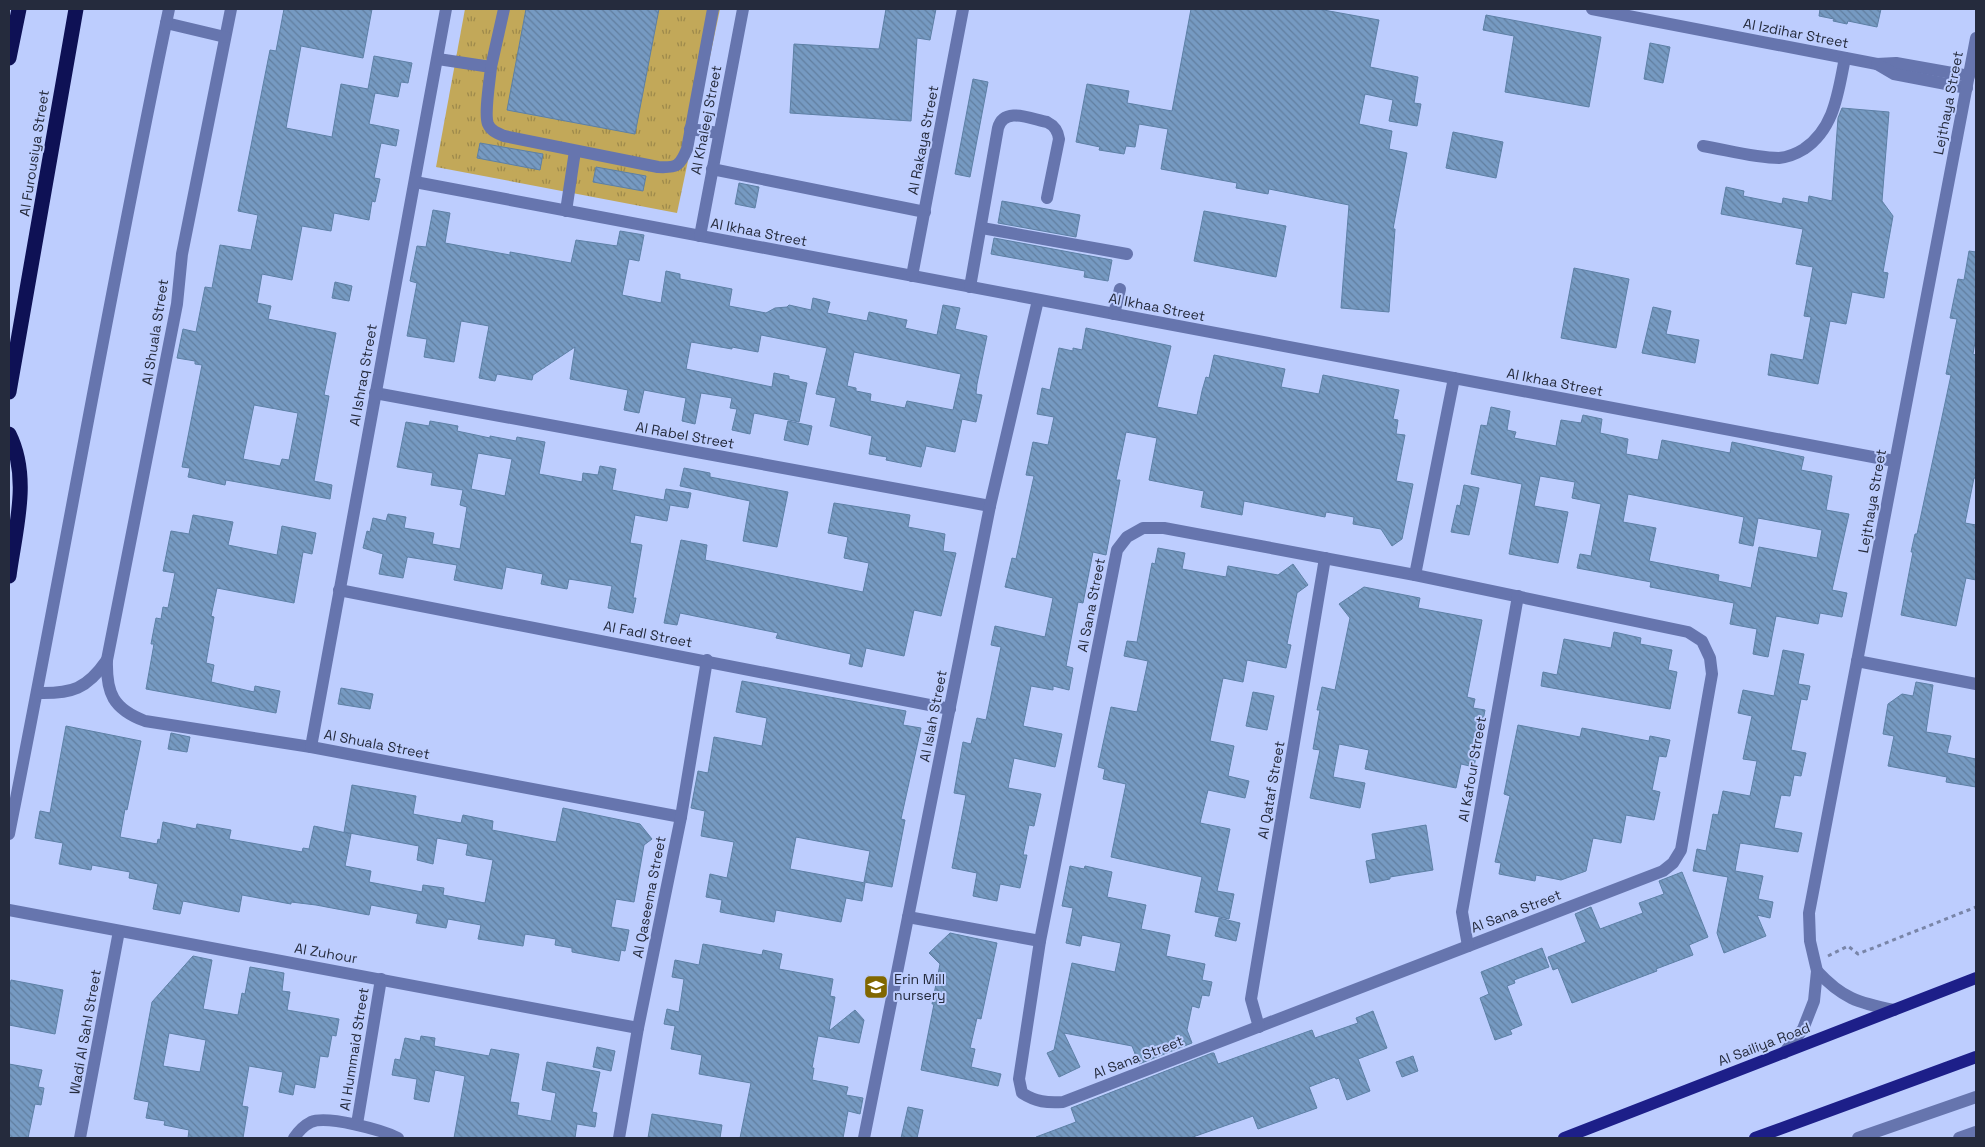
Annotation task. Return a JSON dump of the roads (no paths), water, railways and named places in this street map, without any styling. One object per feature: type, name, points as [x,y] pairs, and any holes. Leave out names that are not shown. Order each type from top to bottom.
[{"type":"highway","points":[[9,58],[20,9]]},
{"type":"highway","name":"Al Furousiya Street","points":[[9,392],[76,9]]},
{"type":"highway","points":[[9,434],[16,452],[20,483],[9,576]]},
{"type":"main road","name":"Al Sailiya Road","points":[[1564,1138],[1976,978]]},
{"type":"main road","points":[[1755,1138],[1976,1058]]},
{"type":"street","points":[[9,834],[104,334],[169,9]]},
{"type":"street","name":"Al Shuala Street","points":[[230,9],[182,254],[177,304],[108,660],[107,677],[110,692],[118,705],[130,715],[146,720],[311,747],[681,817]]},
{"type":"street","name":"Al Ishraq Street","points":[[311,747],[446,9]]},
{"type":"street","points":[[504,9],[491,67],[487,115],[488,123],[494,132],[504,136],[575,151],[672,168],[682,162],[687,148],[713,9]]},
{"type":"street","name":"Al Khaleej Street","points":[[700,236],[743,9]]},
{"type":"street","name":"Al Rakaya Street","points":[[912,276],[963,9]]},
{"type":"street","name":"Al Izdihar Street","points":[[1592,9],[1877,64],[1896,63],[1968,82]]},
{"type":"street","points":[[166,23],[225,38]]},
{"type":"street","name":"Lejthaya Street","points":[[1784,1053],[1803,1029],[1814,1001],[1816,966],[1810,941],[1809,913],[1976,38]]},
{"type":"street","points":[[1702,146],[1780,158],[1800,151],[1815,140],[1828,125],[1845,58]]},
{"type":"street","points":[[438,59],[491,67]]},
{"type":"street","points":[[970,287],[982,228],[998,128],[1003,118],[1013,115],[1047,122],[1052,124],[1058,133],[1059,139],[1047,198]]},
{"type":"street","points":[[690,129],[719,133]]},
{"type":"street","points":[[566,211],[575,151]]},
{"type":"street","points":[[712,169],[924,212]]},
{"type":"street","name":"Al Ikhaa Street","points":[[415,182],[1894,461]]},
{"type":"street","points":[[982,228],[1127,254]]},
{"type":"street","points":[[1114,314],[1120,289]]},
{"type":"street","name":"Al Islah Street","points":[[864,1138],[990,506],[1038,300]]},
{"type":"street","points":[[1415,575],[1454,378]]},
{"type":"street","name":"Al Rabel Street","points":[[375,393],[990,506]]},
{"type":"street","name":"Al Sana Street","points":[[1143,528],[1164,528],[1415,575],[1688,632],[1702,641],[1710,658],[1712,674],[1680,850],[1673,863],[1663,871],[1063,1102],[1046,1103],[1034,1101],[1022,1093],[1019,1079],[1040,941],[1117,550],[1126,537],[1143,528]]},
{"type":"street","name":"Al Qataf Street","points":[[1259,1027],[1251,999],[1325,558]]},
{"type":"street","name":"Al Fadl Street","points":[[339,590],[950,708]]},
{"type":"street","name":"Al Kafour Street","points":[[1468,946],[1462,912],[1518,596]]},
{"type":"street","name":"Al Shuala Street","points":[[37,693],[58,694],[78,688],[95,677],[108,660]]},
{"type":"street","name":"Al Qaseema Street","points":[[619,1138],[638,1028],[681,817],[707,660]]},
{"type":"street","points":[[1858,661],[1976,684]]},
{"type":"street","name":"Al Zuhour","points":[[9,910],[638,1028]]},
{"type":"street","points":[[908,917],[1040,941]]},
{"type":"street","name":"Wadi Al Sahl Street","points":[[80,1138],[119,930]]},
{"type":"street","points":[[1816,966],[1827,982],[1851,999],[1894,1010]]},
{"type":"street","name":"Al Hummaid Street","points":[[357,1124],[380,979]]},
{"type":"street","points":[[1858,1138],[1883,1133],[1976,1096]]},
{"type":"street","name":"Al Hummaid Street","points":[[294,1138],[300,1130],[312,1122],[323,1120],[357,1124],[398,1138]]},
{"type":"street","points":[[1959,1138],[1976,1132]]},
{"type":"place","name":"Erin Mill nursery","points":[[876,987]]}]
